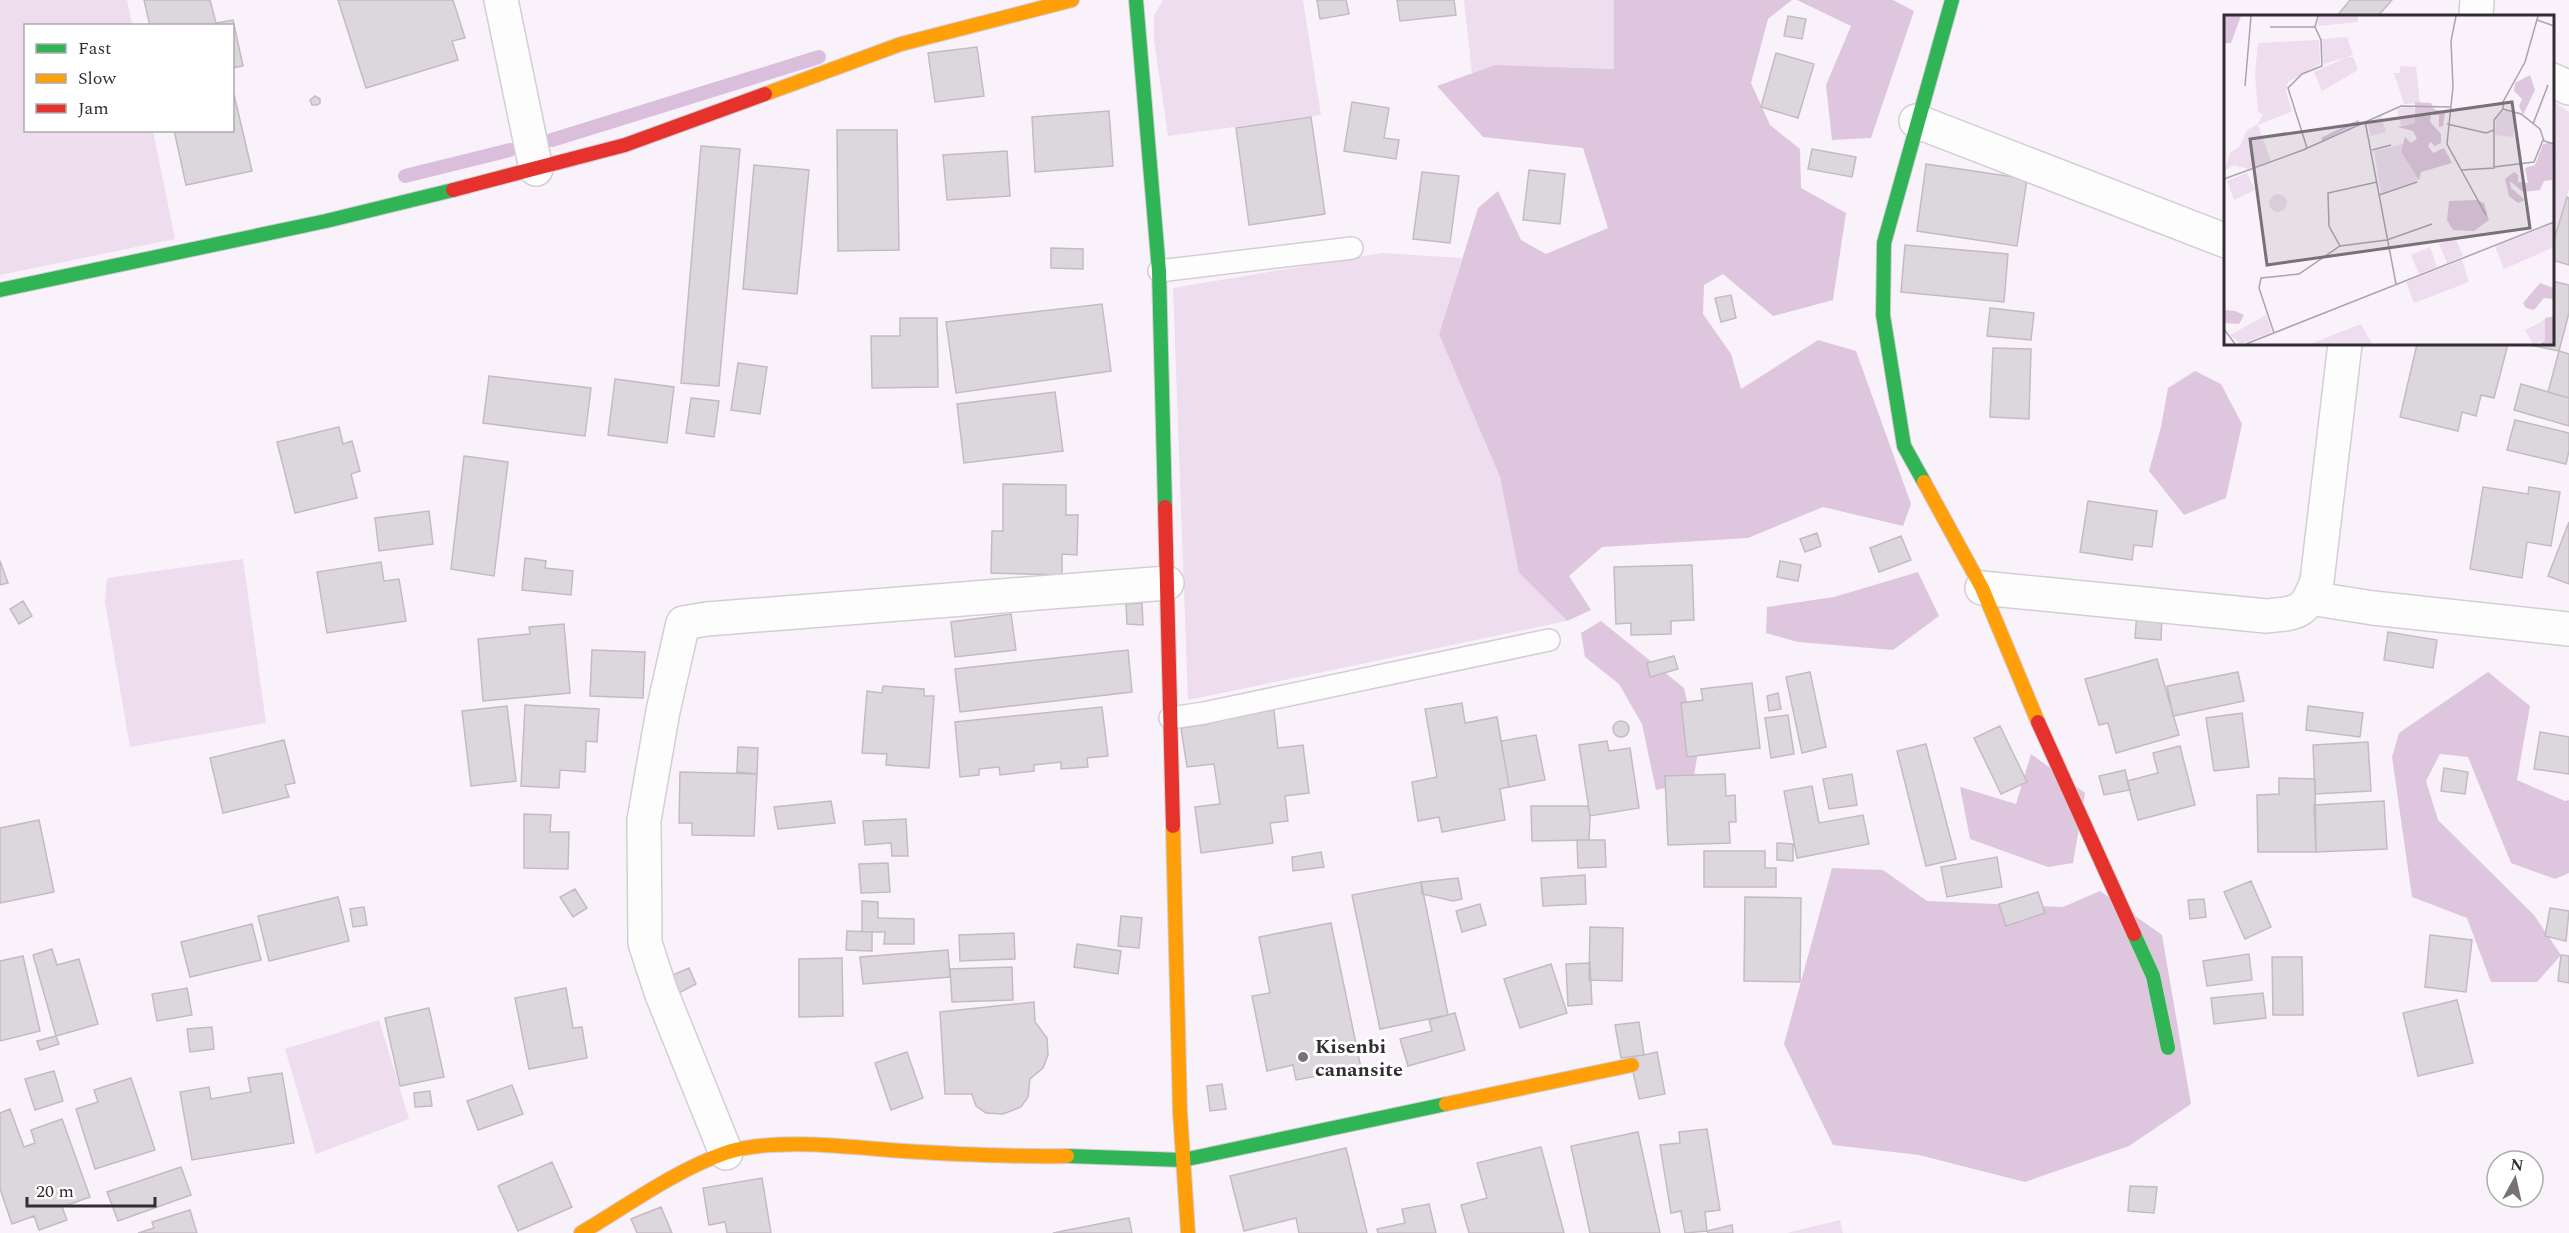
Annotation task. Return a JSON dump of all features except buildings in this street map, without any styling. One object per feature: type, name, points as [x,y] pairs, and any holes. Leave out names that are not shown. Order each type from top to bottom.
[{"type":"street","points":[[501,0],[536,170]]},
{"type":"street","points":[[0,290],[326,221],[536,170],[625,145],[901,44],[1072,0]]},
{"type":"street","points":[[1136,0],[1159,271],[1182,1160],[1188,1233]]},
{"type":"street","points":[[1952,0],[1916,121],[1884,243],[1883,315],[1904,446],[1982,588],[2057,768],[2152,976],[2168,1048]]},
{"type":"street","points":[[2476,15],[2477,0]]},
{"type":"street","points":[[2554,80],[2569,88]]},
{"type":"street","points":[[1916,121],[2224,240]]},
{"type":"street","points":[[1982,588],[2266,616],[2295,613],[2307,605],[2317,581],[2319,569],[2345,345]]},
{"type":"street","points":[[726,1153],[661,992],[645,944],[644,820],[663,711],[683,623],[707,619],[1167,583]]},
{"type":"street","points":[[2310,598],[2373,608],[2569,629]]},
{"type":"street","points":[[581,1233],[679,1174],[726,1153],[788,1145],[1000,1157],[1104,1156],[1182,1160],[1632,1065]]},
{"type":"lane","points":[[1159,271],[1352,248]]},
{"type":"lane","points":[[1170,718],[1204,713],[1550,640]]},
{"type":"shaded area","points":[[0,0],[127,0],[132,24],[24,24],[24,132],[153,132],[175,239],[0,275]]},
{"type":"shaded area","points":[[1163,0],[1303,0],[1321,115],[1168,136],[1154,40],[1154,15]]},
{"type":"shaded area","points":[[1464,0],[1614,0],[1615,69],[1495,65],[1472,73]]},
{"type":"shaded area","points":[[1614,0],[1792,0],[1768,19],[1751,83],[1770,125],[1800,149],[1801,188],[1846,213],[1833,300],[1773,316],[1723,274],[1704,285],[1703,314],[1731,354],[1741,389],[1818,340],[1856,351],[1911,504],[1903,526],[1823,507],[1748,538],[1602,547],[1569,576],[1591,610],[1567,621],[1519,573],[1500,477],[1439,334],[1478,208],[1498,191],[1521,240],[1546,254],[1608,228],[1583,148],[1483,137],[1437,86],[1495,65],[1614,69]]},
{"type":"shaded area","points":[[1797,0],[1893,0],[1914,11],[1871,138],[1832,140],[1826,85],[1851,26]]},
{"type":"shaded area","points":[[2554,102],[2569,112],[2569,189],[2554,243]]},
{"type":"shaded area","points":[[1382,253],[1462,258],[1439,334],[1500,477],[1519,573],[1567,621],[1188,700],[1173,288]]},
{"type":"shaded area","points":[[2195,371],[2221,384],[2242,424],[2226,498],[2184,515],[2149,471],[2161,427],[2168,388]]},
{"type":"shaded area","points":[[243,559],[266,723],[130,747],[105,602],[107,578]]},
{"type":"shaded area","points":[[1918,572],[1939,616],[1893,650],[1798,642],[1766,633],[1767,607],[1834,597]]},
{"type":"shaded area","points":[[1601,621],[1684,688],[1698,751],[1693,782],[1656,790],[1642,724],[1619,684],[1585,657],[1581,633]]},
{"type":"shaded area","points":[[2488,672],[2530,706],[2517,780],[2565,801],[2569,800],[2569,873],[2555,879],[2511,863],[2468,757],[2440,754],[2426,781],[2438,820],[2534,915],[2561,955],[2537,982],[2491,982],[2467,918],[2412,897],[2392,757],[2399,733]]},
{"type":"shaded area","points":[[2031,754],[2085,793],[2073,863],[2048,867],[1970,839],[1960,787],[2016,804]]},
{"type":"shaded area","points":[[1832,868],[1883,870],[1927,901],[2063,907],[2100,891],[2162,935],[2191,1104],[2129,1146],[2025,1182],[1919,1155],[1833,1145],[1784,1044]]},
{"type":"shaded area","points":[[379,1020],[409,1119],[316,1154],[285,1049]]},
{"type":"shaded area","points":[[1840,1220],[1843,1233],[1787,1233]]},
{"type":"waterway","points":[[552,140],[819,57]]},
{"type":"waterway","points":[[405,176],[510,150]]},
{"type":"traffic: fast","points":[[1136,0],[1159,271],[1165,507]]},
{"type":"traffic: fast","points":[[1924,482],[1904,446],[1883,315],[1884,243],[1952,0]]},
{"type":"traffic: fast","points":[[0,290],[326,221],[453,190]]},
{"type":"traffic: fast","points":[[2134,934],[2153,976],[2168,1048]]},
{"type":"traffic: fast","points":[[1067,1156],[1183,1160],[1446,1104]]},
{"type":"traffic: slow","points":[[765,94],[901,44],[1072,0]]},
{"type":"traffic: slow","points":[[1924,482],[1982,588],[2038,722]]},
{"type":"traffic: slow","points":[[1173,826],[1180,1112],[1188,1233]]},
{"type":"traffic: slow","points":[[1446,1104],[1632,1065]]},
{"type":"traffic: slow","points":[[581,1233],[687,1169],[743,1148],[806,1144],[956,1154],[1067,1156]]},
{"type":"traffic: jam","points":[[453,190],[625,145],[765,94]]},
{"type":"traffic: jam","points":[[1165,507],[1173,826]]},
{"type":"traffic: jam","points":[[2038,722],[2134,934]]},
{"type":"place","name":"Kisenbi canansite","points":[[1303,1057]]}]
